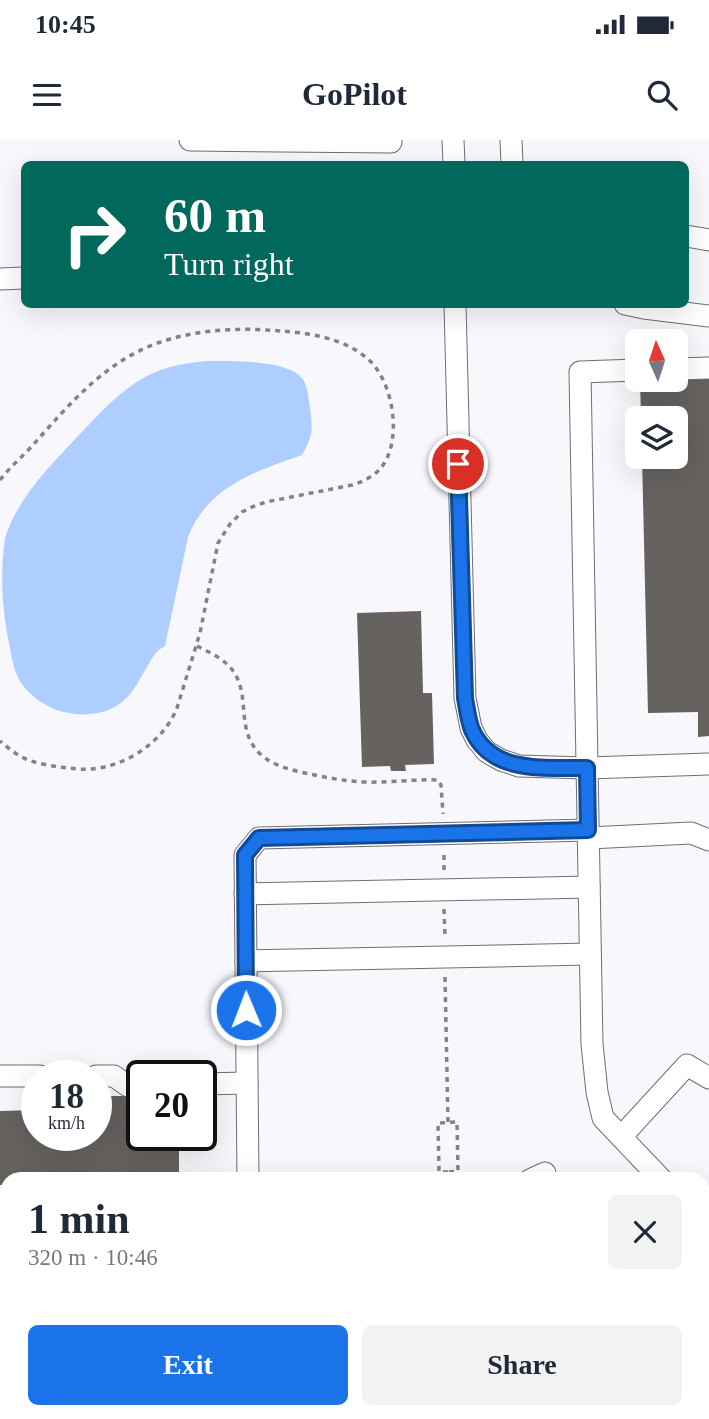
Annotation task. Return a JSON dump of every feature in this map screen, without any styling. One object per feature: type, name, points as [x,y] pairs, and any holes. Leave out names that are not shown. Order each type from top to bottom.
[{"type":"street","points":[[190,140],[391,140]]},
{"type":"street","points":[[453,140],[454,161]]},
{"type":"street","points":[[511,140],[512,161]]},
{"type":"street","points":[[689,237],[709,240]]},
{"type":"street","points":[[0,279],[21,278]]},
{"type":"street","points":[[455,308],[465,698],[471,728],[477,740],[487,752],[501,761],[519,766],[587,768],[709,764]]},
{"type":"street","points":[[644,308],[709,316]]},
{"type":"street","points":[[688,369],[709,368]]},
{"type":"street","points":[[625,370],[580,372],[592,1044],[597,1092],[603,1118],[654,1172]]},
{"type":"street","points":[[248,1172],[245,855],[259,838],[691,833],[709,840]]},
{"type":"street","points":[[245,894],[589,887]]},
{"type":"street","points":[[246,961],[590,954]]},
{"type":"street","points":[[621,1137],[687,1065],[709,1078]]},
{"type":"street","points":[[0,1076],[21,1076]]},
{"type":"street","points":[[217,1084],[247,1083]]},
{"type":"path","points":[[0,480],[99,377],[126,358],[154,344],[177,337],[211,331],[265,329],[323,337],[363,355],[385,381],[391,404],[392,438],[389,454],[378,471],[361,482],[252,507],[235,518],[222,536],[218,543],[197,646],[173,720],[151,744],[126,760],[93,769],[30,761],[0,741]]},
{"type":"path","points":[[197,646],[220,659],[239,681],[247,732],[262,756],[289,769],[351,781],[438,780],[441,785],[443,819]]},
{"type":"path","points":[[444,853],[444,879]]},
{"type":"path","points":[[444,900],[445,944]]},
{"type":"path","points":[[445,977],[447,1122]]},
{"type":"path","points":[[447,1122],[457,1122],[458,1171],[439,1172],[439,1123],[447,1122]]},
{"type":"water","points":[[208,361],[269,364],[300,376],[306,387],[310,407],[312,427],[308,442],[302,455],[251,475],[220,493],[196,520],[188,537],[165,646],[155,654],[135,688],[124,700],[111,709],[91,714],[70,713],[50,707],[25,688],[12,661],[2,590],[3,551],[11,523],[26,496],[46,470],[119,395],[161,370]]},
{"type":"building","points":[[688,379],[709,379],[709,736],[698,737],[698,712],[648,713],[642,469],[688,469],[688,406],[641,406],[640,392],[688,392]]},
{"type":"building","points":[[421,611],[423,693],[432,693],[434,764],[405,765],[406,771],[391,771],[390,766],[362,767],[357,613]]},
{"type":"building","points":[[112,1096],[126,1096],[126,1151],[179,1151],[179,1172],[0,1172],[0,1111],[21,1110],[21,1151],[112,1151]]},
{"type":"route","points":[[246,1010],[245,855],[259,838],[588,830],[587,768],[519,766],[501,761],[487,752],[471,728],[465,698],[458,464]]}]
